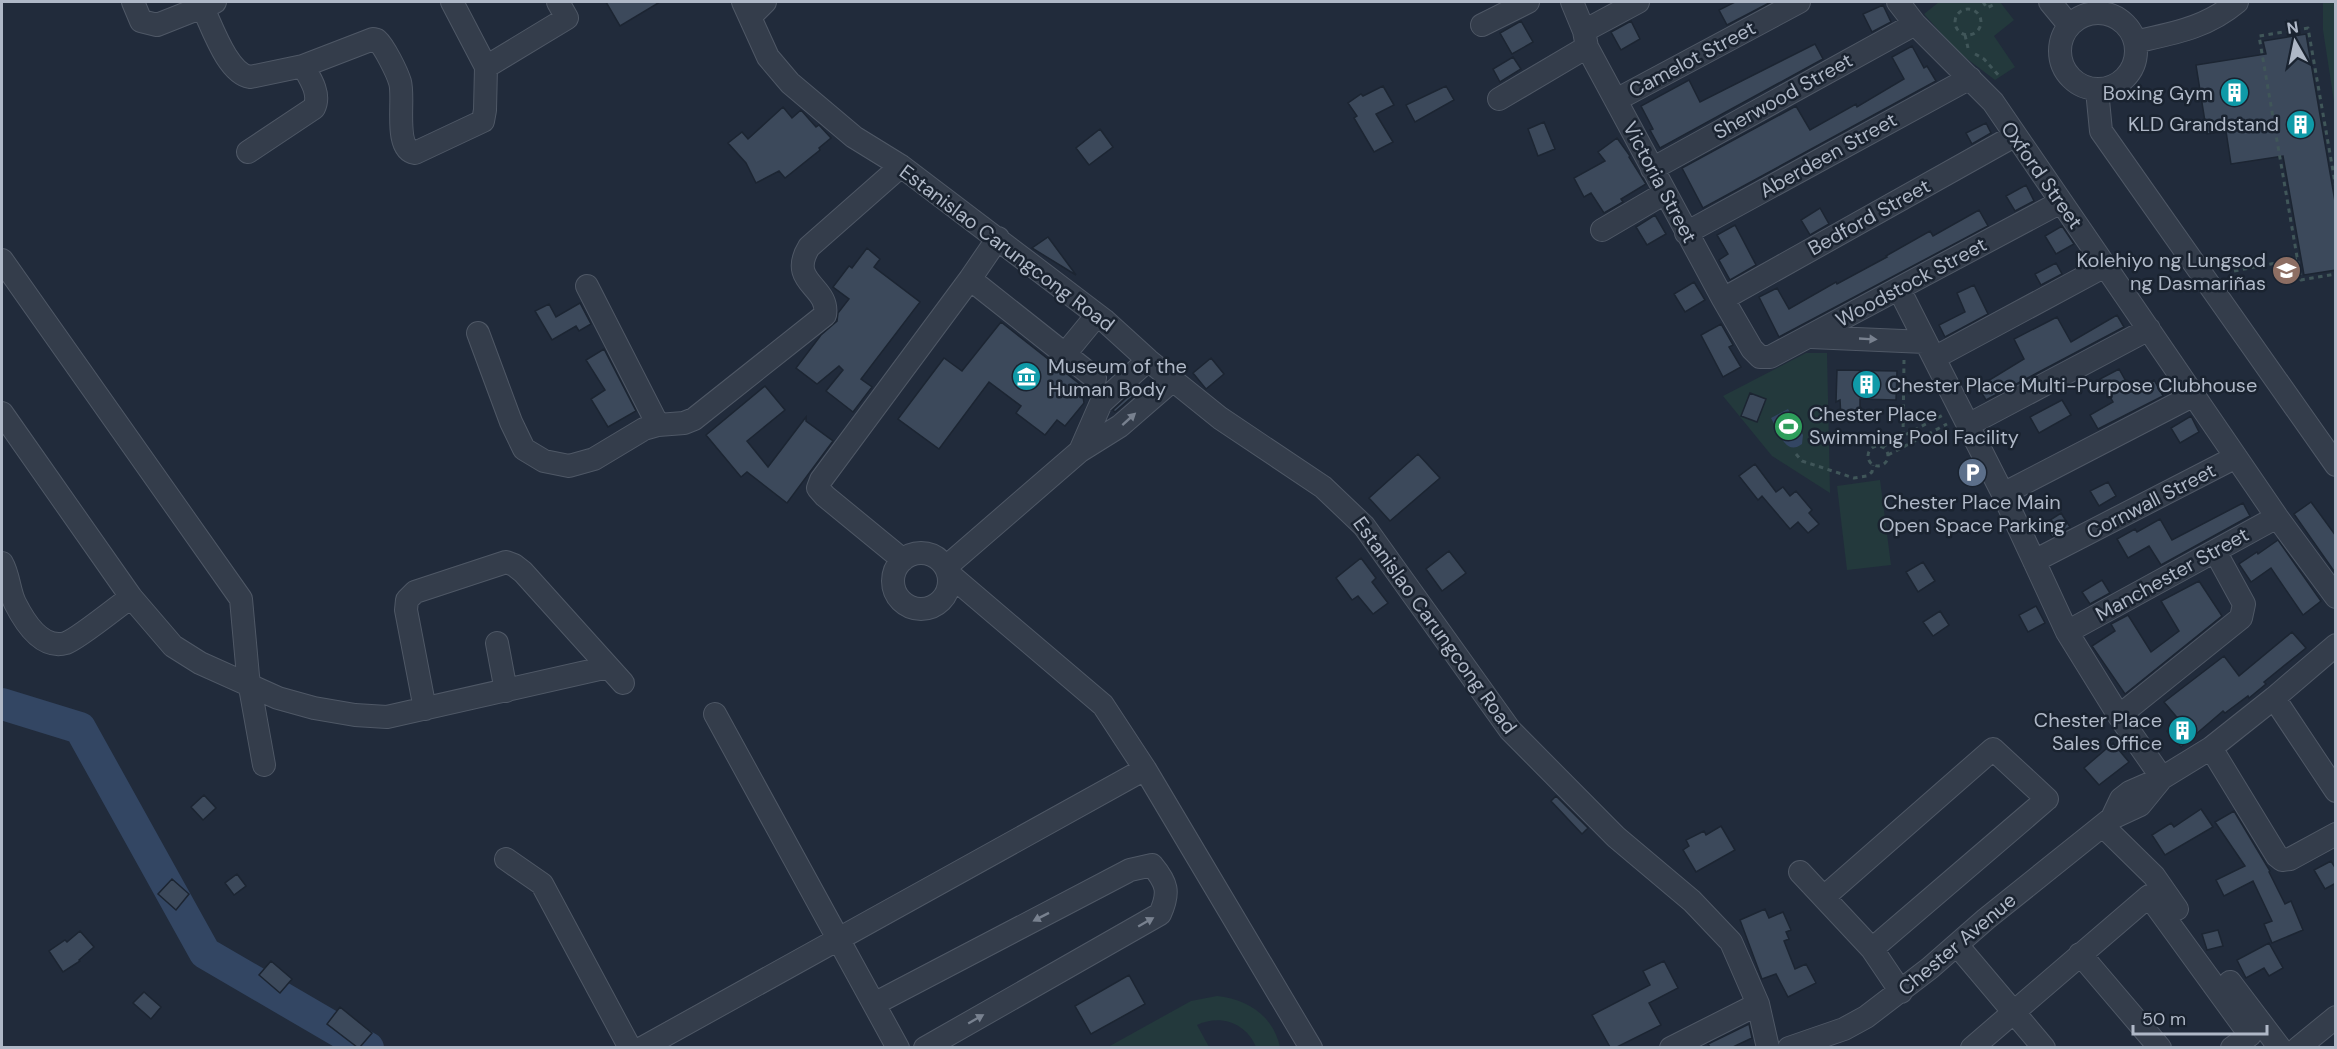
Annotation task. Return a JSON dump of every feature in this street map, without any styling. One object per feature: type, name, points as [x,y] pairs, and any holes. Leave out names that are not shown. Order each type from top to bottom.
[{"type":"street","points":[[133,2],[141,21],[149,25],[156,25],[209,4],[224,52],[237,72],[250,77],[303,66],[373,39],[377,40],[400,83],[402,135],[405,148],[415,153],[483,121],[486,67],[452,2]]},
{"type":"street","points":[[486,67],[567,18],[558,2]]},
{"type":"street","points":[[1482,25],[1528,2]]},
{"type":"street","name":"Victoria Street","points":[[1572,2],[1586,39],[1652,169],[1723,299],[1752,349],[1760,357]]},
{"type":"street","points":[[1499,99],[1638,2]]},
{"type":"street","name":"Camelot Street","points":[[1616,100],[1799,2]]},
{"type":"street","name":"Oxford Street","points":[[1898,2],[1915,24],[1993,102],[2014,136],[2236,457],[2336,597]]},
{"type":"street","points":[[2050,2],[2069,25]]},
{"type":"street","points":[[2135,42],[2191,29],[2220,16],[2237,2]]},
{"type":"street","name":"Estanislao Carungcong Road","points":[[753,7],[768,57],[790,83],[854,137],[901,166],[998,238],[1097,315],[1220,418],[1304,473],[1345,506],[1364,526],[1510,730],[1616,837],[1692,902],[1731,942],[1758,1004],[1768,1047]]},
{"type":"street","points":[[2086,14],[2107,14],[2125,24],[2135,42],[2134,65],[2128,75],[2109,88],[2097,90],[2076,83],[2062,66],[2059,45],[2063,34],[2069,25],[2086,14]]},
{"type":"street","name":"Sherwood Street","points":[[1652,169],[1915,24]]},
{"type":"street","points":[[248,152],[314,108],[318,102],[303,66]]},
{"type":"street","name":"Aberdeen Street","points":[[1686,232],[1970,78]]},
{"type":"street","points":[[2097,90],[2101,131],[2336,465]]},
{"type":"street","name":"Bedford Street","points":[[1723,299],[2014,136]]},
{"type":"street","points":[[478,333],[510,422],[524,449],[544,461],[569,466],[594,459],[644,429],[658,425],[684,423],[694,419],[825,315],[824,301],[803,274],[803,257],[809,247],[901,166]]},
{"type":"street","points":[[1602,230],[1665,193]]},
{"type":"street","name":"Woodstock Street","points":[[1760,357],[1770,357],[2061,202]]},
{"type":"street","points":[[903,560],[818,488],[821,480],[998,238]]},
{"type":"street","points":[[2,260],[241,599],[250,685],[264,765]]},
{"type":"street","points":[[1810,336],[1930,350],[2105,267]]},
{"type":"street","points":[[970,279],[1095,378]]},
{"type":"street","points":[[587,285],[658,425]]},
{"type":"street","points":[[1899,289],[1930,350],[1957,419],[2003,494],[2067,632],[2118,716],[2162,778]]},
{"type":"street","points":[[1065,354],[1097,315]]},
{"type":"street","points":[[1957,419],[2149,329]]},
{"type":"street","points":[[1080,451],[1101,403],[1148,360]]},
{"type":"street","points":[[947,571],[1080,451],[1120,426],[1173,380]]},
{"type":"street","points":[[2003,494],[2194,395]]},
{"type":"street","points":[[2,413],[131,597],[173,646],[200,663],[250,685],[314,708],[356,715],[387,717],[424,709],[506,691],[616,675],[523,572],[506,562],[415,592],[409,597],[406,610],[424,709]]},
{"type":"street","name":"Cornwall Street","points":[[2034,561],[2236,457]]},
{"type":"street","name":"Manchester Street","points":[[2067,632],[2277,516]]},
{"type":"street","points":[[2118,716],[2241,618],[2244,603],[2215,551]]},
{"type":"street","points":[[947,571],[948,591],[937,604],[920,609],[911,607],[898,596],[894,588],[895,570],[903,560],[916,553],[933,555],[947,571],[1103,705],[1145,769],[1311,1047]]},
{"type":"street","points":[[2,563],[14,600],[23,618],[40,638],[50,643],[67,643],[131,597]]},
{"type":"street","points":[[497,643],[506,691]]},
{"type":"street","name":"Chester Avenue","points":[[1789,1047],[1859,1021],[1901,992],[2108,822],[2121,799],[2130,792],[2162,778],[2211,748],[2335,647]]},
{"type":"street","points":[[2274,698],[2336,791]]},
{"type":"street","points":[[715,714],[897,1047]]},
{"type":"street","points":[[2211,748],[2277,856],[2282,860],[2290,859],[2336,834]]},
{"type":"street","points":[[1824,897],[1993,749],[2047,799],[1872,949]]},
{"type":"street","points":[[642,1047],[1145,769]]},
{"type":"street","points":[[2108,822],[2154,876],[2233,987],[2280,1047]]},
{"type":"street","points":[[506,860],[542,885],[630,1047]]},
{"type":"street","points":[[874,1004],[1130,870],[1152,865],[1163,878],[1168,898],[1160,914],[926,1047]]},
{"type":"street","points":[[1800,872],[1872,949],[1901,992]]},
{"type":"street","points":[[1972,1047],[2149,896],[2250,1035],[2232,1047]]},
{"type":"street","points":[[1957,945],[2044,1047]]},
{"type":"street","points":[[2080,954],[2160,1047]]},
{"type":"street","points":[[1671,1047],[1758,1004]]},
{"type":"street","points":[[2298,1047],[2336,1017]]},
{"type":"path","points":[[1978,12],[1984,4],[1991,8],[1994,2]]},
{"type":"path","points":[[1965,35],[1975,34],[1981,26],[1981,16],[1974,9],[1964,9],[1956,16],[1956,26],[1965,35],[1970,51],[1984,59],[2000,77]]},
{"type":"path","points":[[2336,188],[2308,28],[2259,36],[2301,280],[2336,274]]},
{"type":"path","points":[[2234,271],[2298,260]]},
{"type":"path","points":[[1903,436],[1904,353]]},
{"type":"path","points":[[1904,385],[1937,386]]},
{"type":"path","points":[[1796,454],[1802,461],[1854,478],[1867,476],[1872,472],[1873,465],[1868,458],[1870,449],[1882,447],[1903,436],[1957,419]]},
{"type":"path","points":[[1873,465],[1885,463],[1888,455],[1957,419]]},
{"type":"path","points":[[1882,447],[1888,455]]},
{"type":"green space","points":[[1939,2],[2000,2],[2014,20],[1994,36],[2015,67],[1995,80],[1958,52],[1924,14]]},
{"type":"green space","points":[[2323,2],[2335,2],[2335,108],[2323,30]]},
{"type":"green space","name":"Chester Place Swimming Pool Facility","points":[[1806,353],[1827,353],[1830,493],[1772,456],[1723,396]]},
{"type":"green space","points":[[1880,480],[1891,565],[1847,570],[1837,486]]},
{"type":"green space","points":[[1217,996],[1239,1001],[1258,1011],[1272,1026],[1280,1047],[1256,1047],[1252,1039],[1239,1027],[1232,1023],[1215,1020],[1197,1025],[1209,1047],[1108,1047],[1191,1001]]},
{"type":"water","points":[[1788,409],[1803,435],[1802,444],[1796,447],[1787,445],[1771,418]]},
{"type":"building","points":[[606,2],[660,2],[620,26]]},
{"type":"building","points":[[1735,2],[1771,2],[1727,25],[1719,10]]},
{"type":"building","points":[[1883,5],[1891,22],[1872,32],[1863,14]]},
{"type":"building","points":[[1521,21],[1533,42],[1512,54],[1500,33]]},
{"type":"building","points":[[1631,21],[1640,39],[1621,50],[1611,32]]},
{"type":"building","points":[[2306,34],[2336,207],[2336,270],[2304,275],[2283,156],[2231,164],[2226,131],[2207,134],[2196,65],[2266,54],[2263,41]]},
{"type":"building","points":[[1815,44],[1823,59],[1660,148],[1641,106],[1689,80],[1700,102]]},
{"type":"building","points":[[1912,46],[1924,68],[1927,66],[1936,81],[1703,208],[1682,168],[1796,106],[1810,130],[1856,104],[1857,107],[1904,79],[1892,57]]},
{"type":"building","points":[[1513,57],[1521,69],[1500,82],[1493,69]]},
{"type":"building","points":[[1383,86],[1394,105],[1376,114],[1393,142],[1374,152],[1354,118],[1357,116],[1348,103],[1361,94],[1363,96]]},
{"type":"building","points":[[1446,86],[1454,100],[1415,122],[1406,105]]},
{"type":"building","points":[[783,107],[792,118],[801,110],[816,127],[819,125],[831,138],[819,148],[820,150],[785,178],[779,171],[756,183],[746,163],[728,143],[742,132],[748,139]]},
{"type":"building","points":[[1544,122],[1555,149],[1538,156],[1528,129]]},
{"type":"building","points":[[1986,123],[1991,133],[1972,144],[1966,133]]},
{"type":"building","points":[[1100,129],[1113,147],[1089,165],[1076,148]]},
{"type":"building","points":[[1617,138],[1646,184],[1621,199],[1623,202],[1604,213],[1591,193],[1584,197],[1574,178],[1605,161],[1598,152]]},
{"type":"building","points":[[2026,185],[2034,201],[2015,211],[2006,196]]},
{"type":"building","points":[[1820,208],[1829,224],[1810,235],[1801,220]]},
{"type":"building","points":[[1979,210],[1988,226],[1779,337],[1759,297],[1777,288],[1789,309],[1836,282],[1837,284],[1887,257],[1930,231],[1933,236]]},
{"type":"building","points":[[1655,215],[1666,234],[1647,245],[1636,227]]},
{"type":"building","points":[[1735,225],[1756,265],[1730,280],[1719,260],[1728,254],[1717,235]]},
{"type":"building","points":[[2062,226],[2074,244],[2056,254],[2045,236]]},
{"type":"building","points":[[1048,237],[1076,275],[1032,248]]},
{"type":"building","points":[[867,248],[880,259],[874,267],[920,302],[861,379],[872,387],[853,412],[826,391],[843,370],[839,366],[817,384],[796,368],[821,335],[837,321],[838,313],[849,299],[833,287],[849,266],[852,268]]},
{"type":"building","points":[[2056,263],[2062,274],[2041,285],[2035,274]]},
{"type":"building","points":[[1694,282],[1705,300],[1685,312],[1674,294]]},
{"type":"building","points":[[1974,285],[1988,314],[1945,337],[1939,325],[1965,312],[1957,293]]},
{"type":"building","points":[[580,303],[591,324],[579,331],[576,326],[552,340],[535,311],[549,304],[556,317]]},
{"type":"building","points":[[2117,315],[2124,327],[1986,400],[1978,387],[2024,359],[2014,339],[2057,317],[2071,342]]},
{"type":"building","points":[[1001,322],[1081,385],[1084,403],[1065,426],[1057,420],[1045,435],[1016,413],[1021,406],[989,382],[939,449],[898,419],[944,358],[962,371]]},
{"type":"building","points":[[1721,324],[1733,345],[1729,347],[1741,367],[1723,377],[1701,335]]},
{"type":"building","points":[[604,349],[636,411],[608,427],[591,399],[605,390],[586,360]]},
{"type":"building","points":[[1211,358],[1224,374],[1206,389],[1193,373]]},
{"type":"building","points":[[2119,369],[2132,392],[2154,380],[2163,396],[2098,429],[2090,415],[2113,402],[2100,379]]},
{"type":"building","name":"Chester Place Multi-Purpose Clubhouse","points":[[1837,370],[1897,371],[1896,400],[1860,399],[1860,417],[1841,417],[1840,400],[1836,402]]},
{"type":"building","points":[[765,386],[785,410],[747,441],[768,467],[806,417],[806,421],[833,441],[787,503],[747,472],[741,477],[706,435]]},
{"type":"building","points":[[1136,389],[1138,392],[1115,412],[1113,410]]},
{"type":"building","points":[[1750,393],[1766,399],[1757,422],[1741,416]]},
{"type":"building","points":[[2062,400],[2071,415],[2039,433],[2030,417]]},
{"type":"building","points":[[2191,416],[2199,432],[2180,443],[2171,428]]},
{"type":"building","points":[[1418,454],[1440,478],[1390,521],[1369,498]]},
{"type":"building","points":[[1755,464],[1776,492],[1783,487],[1790,496],[1796,491],[1812,510],[1809,513],[1819,524],[1808,533],[1798,522],[1790,529],[1762,496],[1758,500],[1739,476]]},
{"type":"building","points":[[2108,482],[2116,496],[2099,506],[2090,491]]},
{"type":"building","points":[[2311,502],[2336,536],[2336,574],[2294,514]]},
{"type":"building","points":[[2243,503],[2250,516],[2161,565],[2149,546],[2128,558],[2117,539],[2135,529],[2137,532],[2160,519],[2172,540]]},
{"type":"building","points":[[2061,513],[2070,527],[2052,537],[2044,524]]},
{"type":"building","points":[[2278,540],[2321,601],[2303,615],[2271,568],[2251,582],[2239,564]]},
{"type":"building","points":[[1449,551],[1466,573],[1442,591],[1426,569]]},
{"type":"building","points":[[1361,558],[1376,578],[1372,582],[1388,603],[1373,614],[1358,596],[1352,600],[1336,578]]},
{"type":"building","points":[[1923,562],[1935,581],[1918,592],[1906,572]]},
{"type":"building","points":[[2102,580],[2110,593],[2090,604],[2082,592]]},
{"type":"building","points":[[2199,581],[2222,616],[2125,694],[2092,646],[2115,631],[2111,624],[2128,615],[2151,652],[2179,631],[2161,601]]},
{"type":"building","points":[[2036,606],[2045,623],[2028,632],[2019,615]]},
{"type":"building","points":[[1940,611],[1949,625],[1933,636],[1923,622]]},
{"type":"building","points":[[2292,632],[2306,648],[2264,682],[2266,684],[2249,698],[2248,696],[2225,713],[2223,711],[2181,747],[2167,731],[2180,721],[2164,702],[2224,656],[2239,676]]},
{"type":"building","points":[[2113,743],[2129,762],[2099,785],[2084,768]]},
{"type":"building","points":[[204,795],[216,808],[203,820],[191,807]]},
{"type":"building","points":[[1556,796],[1588,828],[1582,834],[1551,801]]},
{"type":"building","points":[[2201,809],[2213,827],[2165,855],[2152,835],[2171,823],[2174,827]]},
{"type":"building","points":[[2234,811],[2270,871],[2285,904],[2291,901],[2303,930],[2272,943],[2264,924],[2272,921],[2253,881],[2224,896],[2216,880],[2245,866],[2215,822]]},
{"type":"building","points":[[1721,826],[1735,850],[1696,872],[1683,850],[1689,846],[1686,840],[1704,831],[1706,835]]},
{"type":"building","points":[[2331,861],[2336,869],[2336,883],[2325,889],[2314,870]]},
{"type":"building","points":[[237,874],[246,886],[234,895],[225,883]]},
{"type":"building","points":[[172,879],[189,894],[176,910],[158,894]]},
{"type":"building","points":[[1765,909],[1769,918],[1783,912],[1791,930],[1786,932],[1789,939],[1784,941],[1795,969],[1806,964],[1816,983],[1788,997],[1776,974],[1762,979],[1740,920]]},
{"type":"building","points":[[2218,930],[2223,946],[2207,950],[2202,934]]},
{"type":"building","points":[[80,931],[94,947],[80,961],[63,972],[49,951],[65,940],[67,942]]},
{"type":"building","points":[[2269,943],[2283,968],[2269,976],[2264,968],[2246,978],[2237,960]]},
{"type":"building","points":[[271,961],[292,979],[280,993],[259,975]]},
{"type":"building","points":[[1664,961],[1678,988],[1649,1003],[1661,1025],[1617,1047],[1610,1047],[1592,1015],[1650,985],[1643,971]]},
{"type":"building","points":[[1129,975],[1145,1004],[1091,1034],[1075,1006]]},
{"type":"building","points":[[144,992],[161,1007],[151,1019],[133,1003]]},
{"type":"building","points":[[340,1007],[372,1033],[360,1047],[327,1024]]},
{"type":"building","points":[[1749,1024],[1752,1038],[1733,1047],[1710,1047],[1708,1044]]},
{"type":"waterway","points":[[2,704],[80,728],[205,953],[368,1048]]},
{"type":"place","name":"Boxing Gym","points":[[2234,93]]},
{"type":"place","name":"KLD Grandstand","points":[[2300,124]]},
{"type":"place","name":"Kolehiyo ng Lungsod ng Dasmariñas","points":[[2287,271]]},
{"type":"place","name":"Museum of the Human Body","points":[[1027,377]]},
{"type":"place","name":"Chester Place Multi-Purpose Clubhouse","points":[[1866,385]]},
{"type":"place","name":"Chester Place Swimming Pool Facility","points":[[1788,426]]},
{"type":"place","name":"Chester Place Main Open Space Parking","points":[[1972,472]]},
{"type":"place","name":"Chester Place Sales Office","points":[[2183,731]]}]
